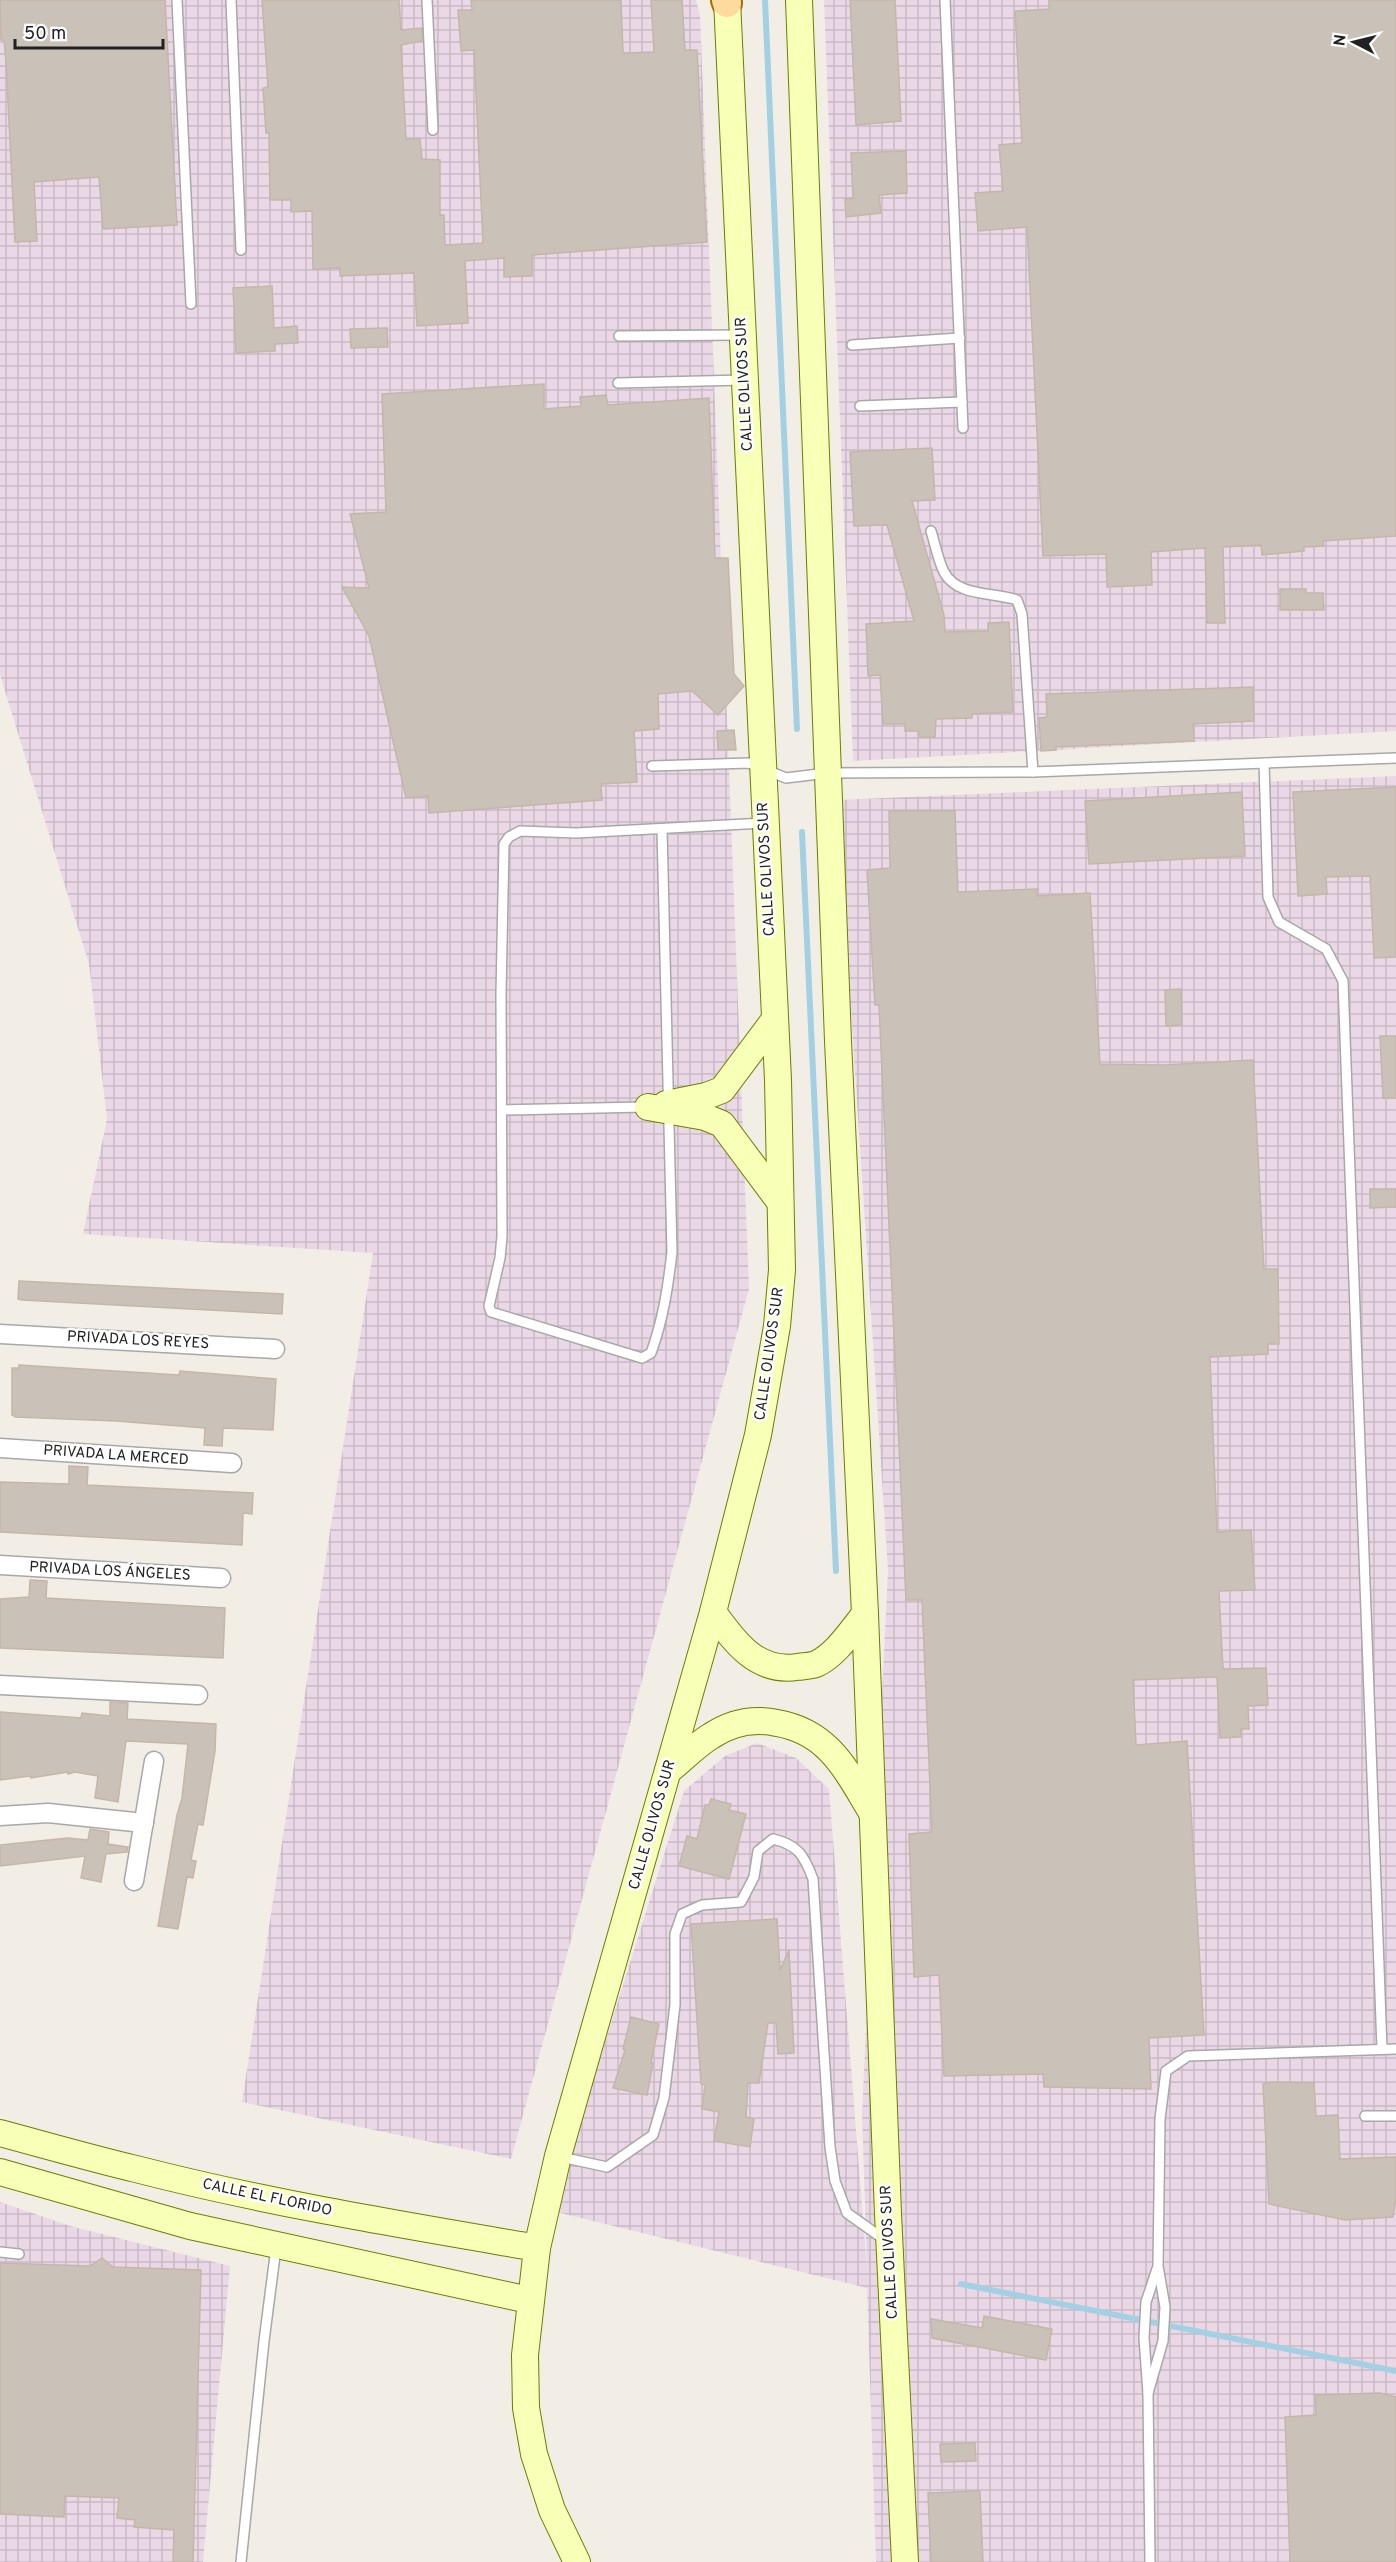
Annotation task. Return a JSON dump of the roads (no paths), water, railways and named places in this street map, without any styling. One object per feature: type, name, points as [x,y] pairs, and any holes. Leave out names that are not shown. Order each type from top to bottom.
[{"type":"main road","name":"CALLE OLIVOS SUR","points":[[798,0],[827,773],[865,1614],[889,2244],[905,2562]]},
{"type":"main road","name":"CALLE OLIVOS SUR","points":[[577,2562],[552,2510],[534,2454],[526,2408],[525,2355],[529,2300],[537,2248],[558,2156],[713,1612],[770,1378],[782,1270],[775,1019],[726,1]]},
{"type":"main road","points":[[661,1107],[722,1090],[775,1019]]},
{"type":"main road","points":[[722,1090],[722,1124]]},
{"type":"main road","points":[[661,1107],[705,1116],[722,1124],[780,1202]]},
{"type":"main road","points":[[713,1612],[736,1645],[751,1658],[771,1666],[790,1668],[816,1664],[839,1646],[865,1614]]},
{"type":"main road","points":[[669,1771],[711,1736],[735,1724],[758,1719],[794,1726],[821,1740],[840,1761],[871,1811]]},
{"type":"main road","name":"CALLE EL FLORIDO","points":[[0,2133],[137,2170],[202,2184],[359,2217],[537,2248]]},
{"type":"main road","points":[[0,2172],[190,2226],[529,2300]]},
{"type":"street","name":"PRIVADA LOS REYES","points":[[0,1334],[275,1349]]},
{"type":"street","name":"PRIVADA LA MERCED","points":[[0,1448],[232,1463]]},
{"type":"street","name":"PRIVADA LOS ÁNGELES","points":[[0,1565],[221,1578]]},
{"type":"street","points":[[0,1685],[198,1695]]},
{"type":"street","points":[[134,1881],[154,1761]]},
{"type":"street","points":[[0,1816],[48,1813],[144,1823]]},
{"type":"lane","points":[[177,0],[191,303]]},
{"type":"lane","points":[[231,0],[241,250]]},
{"type":"lane","points":[[428,0],[433,130]]},
{"type":"lane","points":[[945,0],[963,429]]},
{"type":"lane","points":[[619,336],[741,335]]},
{"type":"lane","points":[[852,345],[960,338]]},
{"type":"lane","points":[[618,384],[744,380]]},
{"type":"lane","points":[[860,406],[962,402]]},
{"type":"lane","points":[[931,531],[945,574],[960,589],[1007,596],[1017,600],[1022,614],[1033,772]]},
{"type":"lane","points":[[652,766],[749,763],[786,778],[827,773],[1033,772],[1396,758]]},
{"type":"lane","points":[[1264,763],[1268,897],[1279,922],[1326,949],[1343,981],[1382,2049]]},
{"type":"lane","points":[[662,829],[661,1107],[672,1252],[669,1285],[651,1353],[642,1358],[491,1312],[489,1306],[500,1258],[502,1236],[504,844],[509,837],[520,831],[576,833],[765,823]]},
{"type":"lane","points":[[502,1110],[661,1107]]},
{"type":"lane","points":[[558,2156],[607,2167],[653,2135],[664,2098],[675,2005],[675,1934],[682,1914],[702,1905],[741,1902],[754,1877],[758,1851],[773,1839],[789,1843],[805,1858],[813,1879],[830,2147],[835,2181],[847,2213],[889,2244]]},
{"type":"lane","points":[[1148,2393],[1163,2341],[1165,2307],[1158,2266],[1160,2119],[1166,2071],[1188,2056],[1396,2049]]},
{"type":"lane","points":[[1365,2116],[1396,2116]]},
{"type":"lane","points":[[241,2562],[264,2341],[277,2245]]},
{"type":"lane","points":[[0,2252],[19,2254]]},
{"type":"lane","points":[[1150,2562],[1148,2393],[1144,2337],[1146,2302],[1158,2266]]},
{"type":"waterway","points":[[765,0],[797,729]]},
{"type":"waterway","points":[[802,832],[836,1571]]},
{"type":"waterway","points":[[961,2284],[1396,2371]]}]
